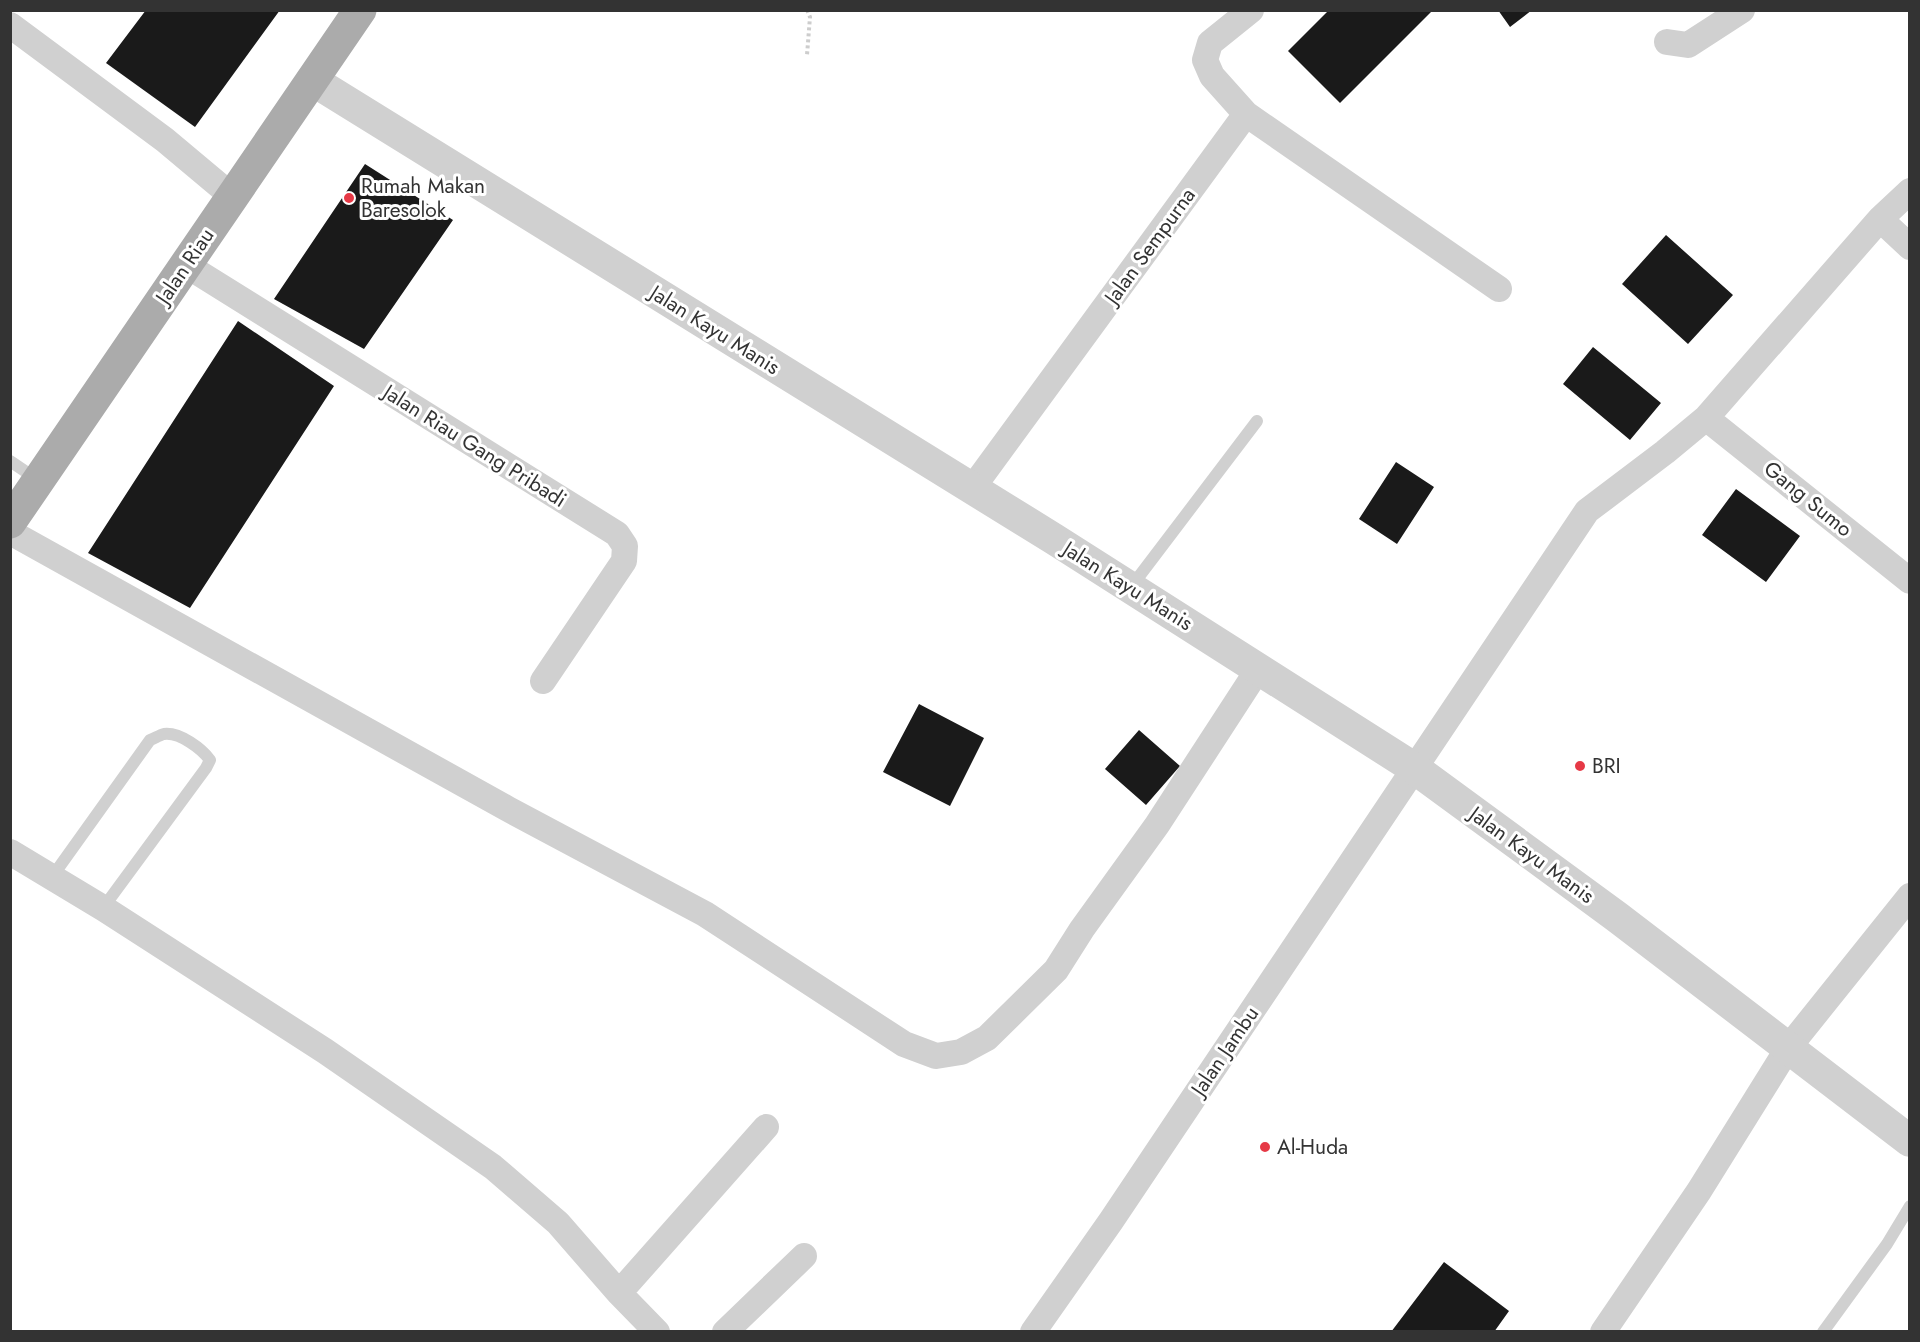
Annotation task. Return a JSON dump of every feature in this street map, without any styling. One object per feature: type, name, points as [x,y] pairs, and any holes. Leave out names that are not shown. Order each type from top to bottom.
[{"type":"main road","name":"Jalan Riau","points":[[10,522],[360,10]]},
{"type":"street","points":[[1251,10],[1210,43],[1205,60],[1212,76],[1246,114],[1499,289]]},
{"type":"street","points":[[1667,42],[1688,45],[1742,10]]},
{"type":"street","points":[[10,25],[165,140],[233,196]]},
{"type":"street","name":"Jalan Kayu Manis","points":[[312,80],[1259,668],[1414,768],[1607,910],[1910,1141]]},
{"type":"street","name":"Jalan Sempurna","points":[[971,490],[1246,114]]},
{"type":"street","name":"Jalan Jambu","points":[[1033,1332],[1111,1221],[1587,511],[1706,418],[1880,219],[1910,191]]},
{"type":"street","points":[[1880,219],[1910,247]]},
{"type":"street","name":"Jalan Riau Gang Pribadi","points":[[186,265],[617,534],[625,546],[624,561],[543,681]]},
{"type":"street","name":"Gang Sumo","points":[[1706,418],[1910,581]]},
{"type":"street","points":[[10,532],[508,809],[705,914],[904,1044],[936,1056],[961,1052],[987,1038],[1056,970],[1082,929],[1157,825],[1259,668]]},
{"type":"street","points":[[10,852],[103,908],[325,1051],[493,1167],[558,1223],[619,1293],[657,1332]]},
{"type":"street","points":[[1603,1332],[1699,1191],[1788,1048],[1910,896]]},
{"type":"street","points":[[619,1293],[766,1127]]},
{"type":"street","points":[[725,1332],[804,1256]]},
{"type":"lane","points":[[1130,588],[1257,421]]},
{"type":"lane","points":[[10,461],[39,480]]},
{"type":"lane","points":[[52,877],[150,740],[164,734],[175,735],[204,752],[210,760],[206,768],[103,908]]},
{"type":"lane","points":[[1823,1332],[1887,1244],[1910,1206]]},
{"type":"path","points":[[807,10],[810,17],[807,55]]},
{"type":"building","points":[[146,10],[280,10],[195,127],[106,63]]},
{"type":"building","points":[[1329,10],[1433,10],[1340,103],[1288,51]]},
{"type":"building","points":[[1498,10],[1532,10],[1510,27]]},
{"type":"building","points":[[365,164],[453,220],[364,349],[274,299]]},
{"type":"building","points":[[1666,235],[1733,295],[1688,344],[1622,284]]},
{"type":"building","points":[[238,321],[334,386],[190,608],[88,553]]},
{"type":"building","points":[[1593,347],[1661,403],[1630,440],[1563,384]]},
{"type":"building","points":[[1396,462],[1434,487],[1397,544],[1359,519]]},
{"type":"building","points":[[1736,489],[1800,536],[1766,582],[1702,535]]},
{"type":"building","points":[[919,704],[984,738],[950,806],[883,772]]},
{"type":"building","points":[[1139,730],[1180,766],[1146,805],[1105,769]]},
{"type":"building","points":[[1444,1262],[1509,1311],[1494,1332],[1391,1332]]},
{"type":"place","name":"Rumah Makan Baresolok","points":[[349,198]]},
{"type":"place","name":"BRI","points":[[1580,766]]},
{"type":"place","name":"Al-Huda","points":[[1265,1147]]}]
